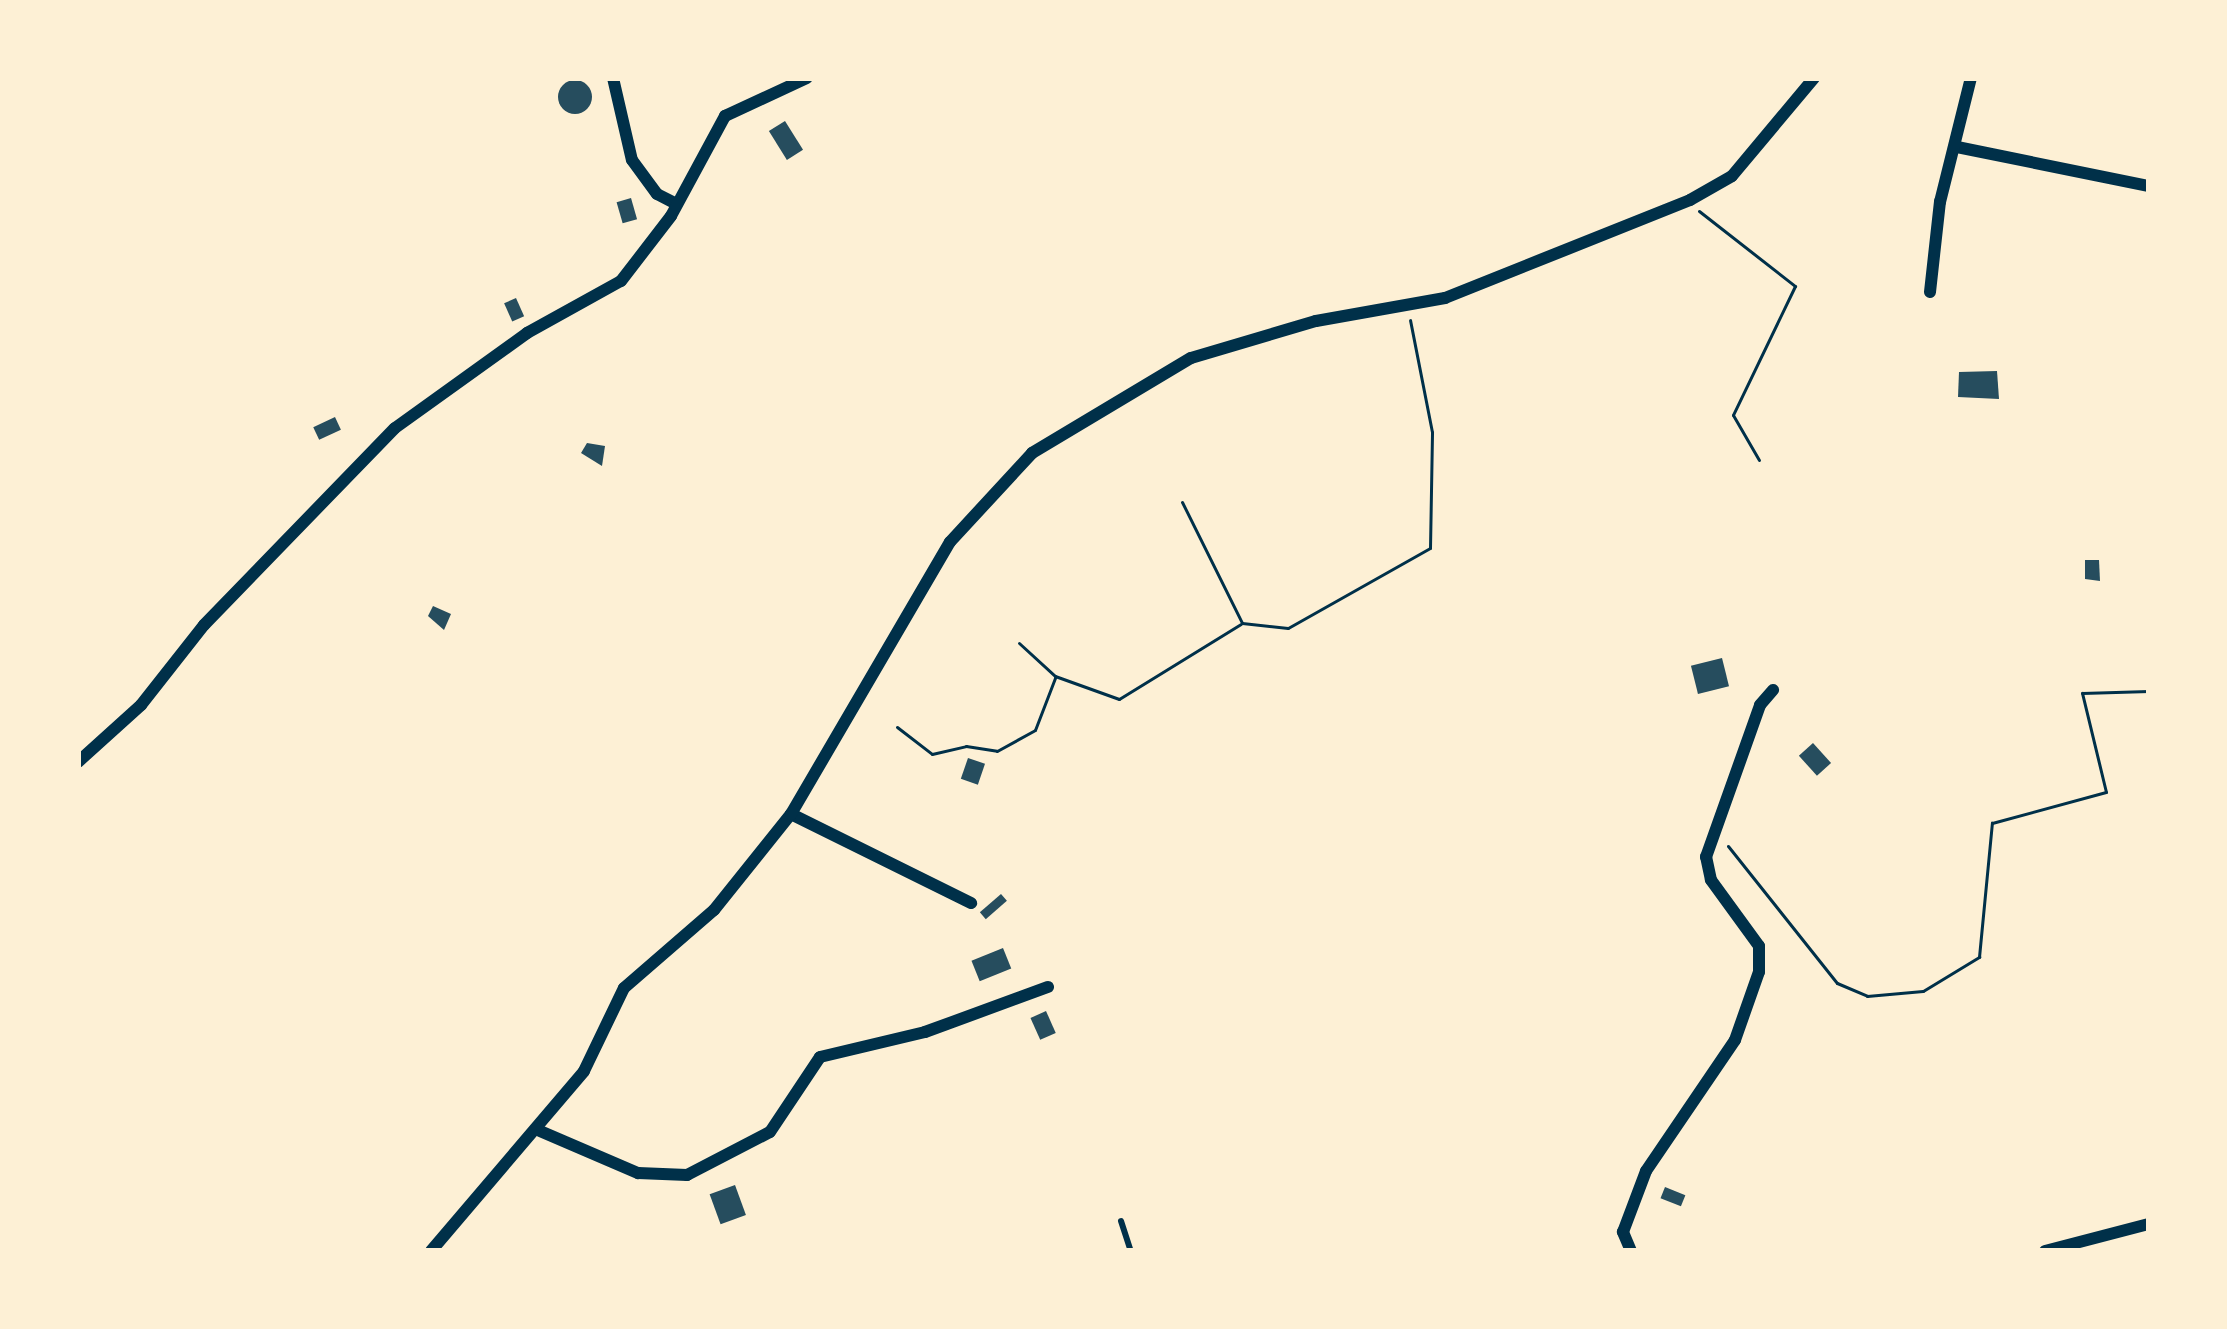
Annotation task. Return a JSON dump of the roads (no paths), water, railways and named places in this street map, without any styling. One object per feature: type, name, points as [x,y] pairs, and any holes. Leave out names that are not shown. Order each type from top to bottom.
[{"type":"street","points":[[614,78],[632,160],[657,194],[676,203]]},
{"type":"street","points":[[78,762],[142,704],[204,625],[395,428],[526,334],[621,280],[676,203],[724,116],[806,78]]},
{"type":"street","points":[[430,1251],[540,1131],[584,1071],[624,988],[714,910],[791,814],[950,542],[1032,453],[1191,358],[1316,321],[1407,306],[1690,200],[1732,176],[1814,78]]},
{"type":"street","points":[[1930,292],[1940,202],[1972,78]]},
{"type":"street","points":[[1957,147],[2149,186]]},
{"type":"street","points":[[1630,1251],[1622,1232],[1646,1171],[1735,1040],[1759,973],[1759,946],[1707,872],[1710,847],[1760,705],[1773,690]]},
{"type":"street","points":[[791,814],[971,903]]},
{"type":"street","points":[[540,1131],[638,1173],[687,1175],[770,1132],[820,1058],[925,1032],[1048,987]]},
{"type":"street","points":[[2045,1251],[2149,1224]]},
{"type":"lane","points":[[1121,1221],[1131,1251]]}]
